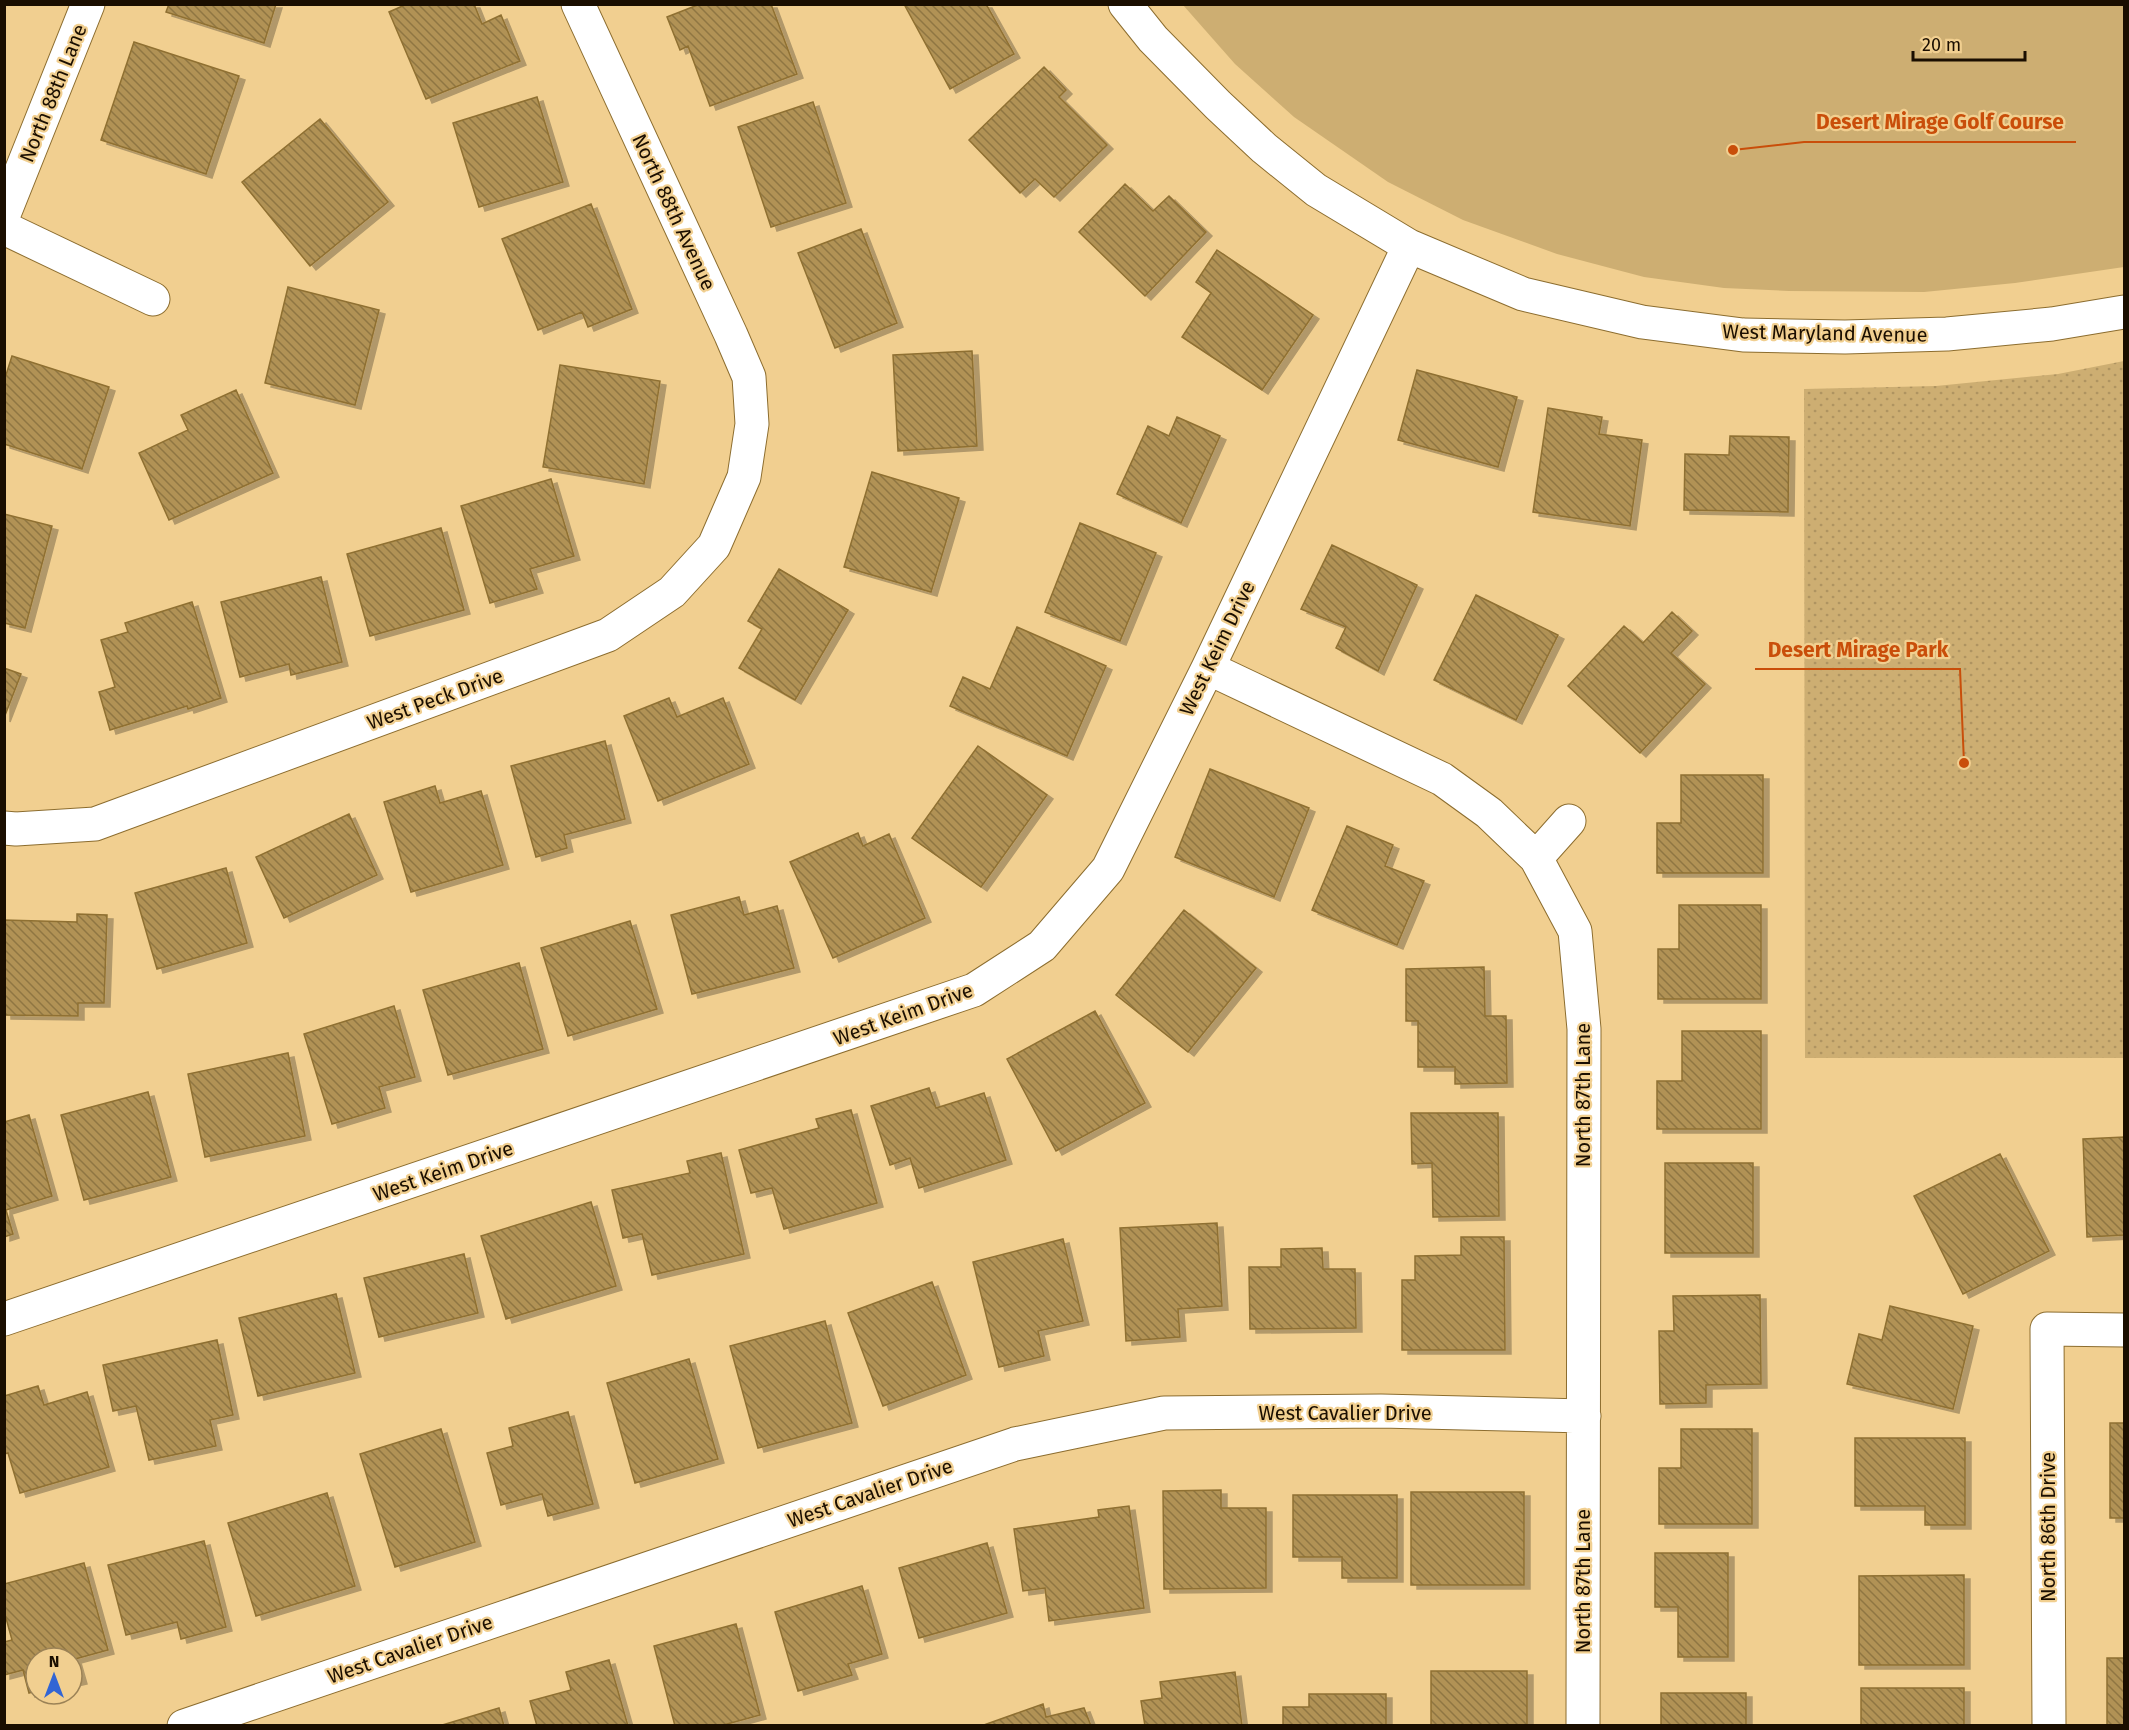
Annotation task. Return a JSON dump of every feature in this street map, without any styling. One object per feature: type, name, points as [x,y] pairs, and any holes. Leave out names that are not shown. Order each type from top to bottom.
[{"type":"street","name":"North 88th Lane","points":[[4,214],[88,4]]},
{"type":"street","name":"North 88th Avenue","points":[[578,4],[736,345],[749,377],[752,424]]},
{"type":"street","name":"West Maryland Avenue","points":[[1125,4],[1153,39],[1218,105],[1264,148],[1316,190],[1409,246],[1523,294],[1642,322],[1743,335],[1845,337],[1947,334],[2052,324],[2124,312]]},
{"type":"street","points":[[4,228],[153,299]]},
{"type":"street","name":"West Keim Drive","points":[[4,1319],[974,990],[1042,946],[1108,869],[1208,668],[1409,246]]},
{"type":"street","name":"West Peck Drive","points":[[4,828],[16,830],[95,824],[608,635],[672,592],[714,546],[744,477],[752,424]]},
{"type":"street","name":"North 87th Lane","points":[[1208,668],[1442,779],[1489,813],[1536,858],[1575,931],[1584,1029],[1583,1725]]},
{"type":"street","points":[[1536,858],[1569,821]]},
{"type":"street","name":"North 86th Drive","points":[[2049,1725],[2047,1329],[2124,1330]]},
{"type":"street","name":"West Cavalier Drive","points":[[184,1725],[1015,1444],[1164,1413],[1381,1411],[1584,1416]]},
{"type":"shaded area","points":[[1183,5],[2124,5],[2124,267],[2015,283],[1924,292],[1789,291],[1724,288],[1644,277],[1557,254],[1463,220],[1388,182],[1294,117],[1235,64]]},
{"type":"shaded area","points":[[2124,361],[2124,1058],[1805,1058],[1804,389],[1936,386],[2058,374]]},
{"type":"building","points":[[169,4],[276,4],[264,43],[166,12]]},
{"type":"building","points":[[407,4],[474,4],[482,24],[501,15],[520,61],[426,99],[389,12]]},
{"type":"building","points":[[700,4],[771,4],[797,74],[710,106],[688,46],[680,50],[667,17]]},
{"type":"building","points":[[904,4],[986,4],[1014,54],[950,89]]},
{"type":"building","points":[[134,42],[239,76],[206,174],[101,140]]},
{"type":"building","points":[[1044,67],[1066,90],[1059,97],[1107,145],[1054,197],[1035,179],[1020,193],[969,140]]},
{"type":"building","points":[[537,97],[563,182],[479,207],[453,123]]},
{"type":"building","points":[[813,102],[846,203],[771,227],[738,127]]},
{"type":"building","points":[[320,119],[388,202],[310,266],[242,182]]},
{"type":"building","points":[[1125,184],[1153,211],[1169,196],[1206,232],[1145,296],[1079,232]]},
{"type":"building","points":[[591,204],[632,309],[588,327],[582,312],[538,330],[502,239]]},
{"type":"building","points":[[861,229],[897,323],[835,348],[798,253]]},
{"type":"building","points":[[1217,250],[1313,315],[1262,390],[1182,337],[1211,293],[1196,282]]},
{"type":"building","points":[[288,287],[379,310],[355,405],[265,383]]},
{"type":"building","points":[[972,351],[977,446],[898,451],[893,355]]},
{"type":"building","points":[[12,356],[109,387],[82,469],[4,444],[4,381]]},
{"type":"building","points":[[560,365],[660,381],[644,484],[543,467]]},
{"type":"building","points":[[1417,370],[1517,397],[1498,467],[1398,440]]},
{"type":"building","points":[[236,390],[273,473],[169,520],[139,453],[188,430],[181,415]]},
{"type":"building","points":[[1548,408],[1602,417],[1599,434],[1642,440],[1630,526],[1533,512]]},
{"type":"building","points":[[1177,417],[1220,436],[1181,523],[1117,494],[1148,426],[1169,436]]},
{"type":"building","points":[[1730,436],[1789,437],[1788,512],[1684,510],[1685,454],[1729,455]]},
{"type":"building","points":[[872,472],[959,498],[931,592],[844,567]]},
{"type":"building","points":[[551,479],[574,556],[530,569],[537,589],[490,603],[461,506]]},
{"type":"building","points":[[4,514],[52,526],[25,628],[4,623]]},
{"type":"building","points":[[1080,523],[1156,553],[1120,641],[1045,612]]},
{"type":"building","points":[[441,528],[464,610],[370,636],[347,554]]},
{"type":"building","points":[[1332,545],[1417,585],[1378,671],[1336,648],[1346,627],[1301,609]]},
{"type":"building","points":[[779,569],[848,610],[795,700],[739,668],[762,629],[748,621]]},
{"type":"building","points":[[321,577],[342,662],[291,675],[289,664],[240,677],[221,602]]},
{"type":"building","points":[[1476,595],[1558,635],[1516,720],[1434,680]]},
{"type":"building","points":[[192,602],[221,698],[110,730],[99,692],[115,687],[101,640],[128,632],[125,623]]},
{"type":"building","points":[[1672,612],[1692,631],[1671,653],[1705,684],[1640,753],[1568,686],[1624,626],[1643,643]]},
{"type":"building","points":[[1017,627],[1106,666],[1067,756],[950,706],[963,677],[990,689]]},
{"type":"building","points":[[4,668],[21,674],[4,718]]},
{"type":"building","points":[[669,698],[677,717],[723,698],[749,764],[658,801],[624,716]]},
{"type":"building","points":[[605,741],[625,819],[564,835],[567,848],[536,857],[511,766]]},
{"type":"building","points":[[978,746],[1047,795],[981,887],[912,838]]},
{"type":"building","points":[[1210,769],[1309,808],[1274,897],[1175,857]]},
{"type":"building","points":[[1681,775],[1763,775],[1763,873],[1657,873],[1657,823],[1681,823]]},
{"type":"building","points":[[435,786],[440,803],[481,791],[503,865],[411,892],[384,802]]},
{"type":"building","points":[[349,814],[377,875],[284,918],[256,857]]},
{"type":"building","points":[[1347,826],[1393,845],[1385,866],[1424,881],[1397,945],[1312,910]]},
{"type":"building","points":[[858,833],[863,846],[889,834],[925,918],[833,958],[790,862]]},
{"type":"building","points":[[226,868],[247,943],[157,969],[135,893]]},
{"type":"building","points":[[739,897],[744,915],[777,906],[794,968],[692,994],[671,915]]},
{"type":"building","points":[[1679,905],[1761,905],[1761,999],[1658,999],[1658,949],[1679,949]]},
{"type":"building","points":[[1184,910],[1256,968],[1188,1052],[1116,995]]},
{"type":"building","points":[[77,914],[107,915],[104,1003],[78,1003],[78,1016],[5,1015],[4,920],[77,922]]},
{"type":"building","points":[[630,921],[657,1009],[568,1036],[541,948]]},
{"type":"building","points":[[519,963],[543,1049],[448,1075],[423,990]]},
{"type":"building","points":[[1484,967],[1485,1016],[1506,1016],[1507,1083],[1455,1084],[1455,1067],[1418,1067],[1418,1021],[1406,1021],[1406,969]]},
{"type":"building","points":[[394,1006],[415,1077],[379,1087],[385,1108],[332,1124],[304,1034]]},
{"type":"building","points":[[1095,1011],[1145,1103],[1056,1151],[1007,1059]]},
{"type":"building","points":[[1682,1031],[1761,1031],[1761,1129],[1657,1129],[1657,1081],[1682,1081]]},
{"type":"building","points":[[288,1053],[305,1136],[205,1157],[188,1074]]},
{"type":"building","points":[[929,1088],[936,1108],[984,1093],[1006,1160],[919,1188],[910,1158],[890,1165],[871,1106]]},
{"type":"building","points":[[148,1092],[171,1177],[84,1200],[61,1115]]},
{"type":"building","points":[[851,1110],[877,1203],[784,1229],[772,1188],[751,1193],[739,1150],[819,1128],[816,1119]]},
{"type":"building","points":[[1411,1113],[1498,1113],[1499,1216],[1433,1217],[1432,1163],[1412,1164]]},
{"type":"building","points":[[29,1115],[52,1196],[6,1210],[13,1234],[4,1237],[4,1122]]},
{"type":"building","points":[[2124,1137],[2124,1235],[2087,1237],[2083,1139]]},
{"type":"building","points":[[721,1153],[744,1254],[652,1275],[642,1234],[623,1238],[612,1190],[690,1173],[687,1161]]},
{"type":"building","points":[[2000,1154],[2049,1251],[1963,1294],[1914,1196]]},
{"type":"building","points":[[1665,1163],[1753,1163],[1753,1253],[1665,1253]]},
{"type":"building","points":[[591,1202],[616,1286],[506,1319],[481,1236]]},
{"type":"building","points":[[1217,1223],[1222,1306],[1178,1309],[1180,1337],[1126,1341],[1120,1228]]},
{"type":"building","points":[[1461,1237],[1504,1237],[1505,1350],[1402,1350],[1402,1280],[1415,1280],[1415,1256],[1461,1255]]},
{"type":"building","points":[[1063,1239],[1083,1321],[1038,1331],[1044,1356],[999,1367],[973,1262]]},
{"type":"building","points":[[1322,1248],[1323,1269],[1355,1269],[1356,1328],[1250,1329],[1249,1267],[1281,1267],[1281,1249]]},
{"type":"building","points":[[464,1254],[478,1313],[379,1337],[364,1278]]},
{"type":"building","points":[[932,1282],[966,1375],[883,1406],[848,1313]]},
{"type":"building","points":[[336,1294],[355,1373],[258,1396],[239,1318]]},
{"type":"building","points":[[1760,1295],[1761,1384],[1706,1385],[1706,1403],[1660,1404],[1659,1331],[1674,1331],[1673,1296]]},
{"type":"building","points":[[1890,1306],[1973,1326],[1953,1409],[1847,1384],[1859,1334],[1882,1340]]},
{"type":"building","points":[[825,1321],[852,1423],[758,1448],[730,1346]]},
{"type":"building","points":[[217,1340],[233,1415],[210,1420],[216,1446],[149,1460],[136,1406],[113,1411],[103,1365]]},
{"type":"building","points":[[689,1359],[718,1459],[635,1483],[607,1383]]},
{"type":"building","points":[[38,1386],[44,1405],[87,1392],[109,1467],[20,1493],[8,1453],[4,1454],[4,1396]]},
{"type":"building","points":[[568,1412],[593,1504],[548,1516],[542,1494],[501,1505],[487,1453],[513,1446],[509,1428]]},
{"type":"building","points":[[2110,1423],[2124,1423],[2124,1518],[2110,1518]]},
{"type":"building","points":[[441,1429],[475,1542],[395,1567],[360,1454]]},
{"type":"building","points":[[1681,1429],[1752,1429],[1752,1524],[1659,1524],[1659,1468],[1681,1468]]},
{"type":"building","points":[[1855,1438],[1965,1438],[1965,1525],[1925,1525],[1925,1506],[1855,1506]]},
{"type":"building","points":[[1221,1490],[1221,1508],[1266,1508],[1266,1588],[1164,1589],[1163,1491]]},
{"type":"building","points":[[1411,1492],[1524,1492],[1524,1585],[1411,1585]]},
{"type":"building","points":[[327,1493],[355,1586],[256,1616],[228,1523]]},
{"type":"building","points":[[1293,1495],[1397,1495],[1397,1578],[1342,1578],[1342,1557],[1293,1557]]},
{"type":"building","points":[[1129,1506],[1144,1608],[1049,1621],[1045,1588],[1023,1591],[1014,1529],[1099,1517],[1098,1510]]},
{"type":"building","points":[[204,1541],[226,1627],[181,1639],[177,1622],[126,1635],[108,1565]]},
{"type":"building","points":[[987,1543],[1007,1613],[919,1638],[899,1568]]},
{"type":"building","points":[[1655,1553],[1728,1553],[1728,1657],[1678,1657],[1678,1607],[1655,1607]]},
{"type":"building","points":[[84,1563],[108,1650],[84,1657],[84,1646],[24,1646],[24,1674],[23,1670],[4,1675],[4,1642],[12,1640],[4,1611],[4,1584]]},
{"type":"building","points":[[1964,1575],[1964,1665],[1859,1665],[1859,1576]]},
{"type":"building","points":[[862,1586],[882,1654],[848,1664],[852,1675],[798,1691],[775,1612]]},
{"type":"building","points":[[736,1624],[760,1715],[720,1726],[675,1726],[654,1646]]},
{"type":"building","points":[[2107,1658],[2124,1658],[2124,1726],[2107,1726]]},
{"type":"building","points":[[609,1660],[628,1726],[537,1726],[530,1701],[571,1690],[566,1672]]},
{"type":"building","points":[[1431,1671],[1527,1671],[1527,1726],[1431,1726]]},
{"type":"building","points":[[1235,1672],[1242,1726],[1145,1726],[1141,1701],[1162,1698],[1160,1682]]},
{"type":"building","points":[[1861,1688],[1964,1688],[1964,1726],[1861,1726]]},
{"type":"building","points":[[1661,1693],[1746,1693],[1746,1726],[1661,1726]]},
{"type":"building","points":[[1309,1694],[1386,1694],[1386,1726],[1283,1726],[1283,1707],[1309,1707]]},
{"type":"building","points":[[1043,1704],[1046,1717],[1084,1708],[1091,1726],[981,1726]]},
{"type":"building","points":[[499,1708],[504,1726],[439,1726]]},
{"type":"place","name":"Desert Mirage Golf Course","points":[[1733,150]]},
{"type":"place","name":"Desert Mirage Park","points":[[1964,763]]}]
